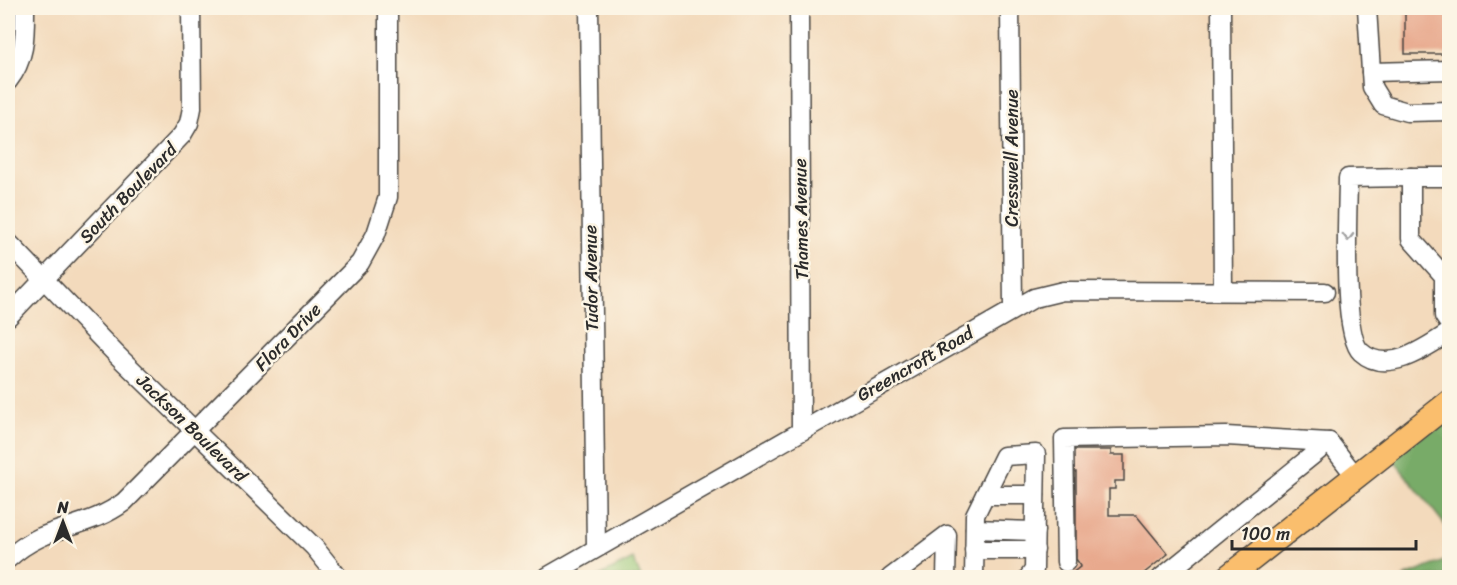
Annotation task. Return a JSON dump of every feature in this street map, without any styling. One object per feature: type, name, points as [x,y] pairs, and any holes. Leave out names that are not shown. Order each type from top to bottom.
[{"type":"main road","points":[[1227,578],[1449,402]]},
{"type":"street","points":[[8,81],[16,70],[22,55],[25,8]]},
{"type":"street","name":"South Boulevard","points":[[8,317],[171,149],[189,123],[192,108],[191,8]]},
{"type":"street","name":"Flora Drive","points":[[8,560],[36,537],[111,512],[124,502],[360,263],[384,215],[389,187],[388,8]]},
{"type":"street","name":"Tudor Avenue","points":[[589,8],[596,548]]},
{"type":"street","name":"Thames Avenue","points":[[799,8],[801,430]]},
{"type":"street","name":"Cresswell Avenue","points":[[1010,8],[1013,308]]},
{"type":"street","points":[[1221,8],[1223,291]]},
{"type":"street","points":[[1367,8],[1372,87],[1383,105],[1407,111],[1449,111]]},
{"type":"street","points":[[1371,72],[1449,70]]},
{"type":"street","points":[[1411,177],[1411,239],[1444,276],[1444,316],[1449,325]]},
{"type":"street","points":[[1449,177],[1348,178],[1348,307],[1353,339],[1359,351],[1378,360],[1392,360],[1419,352],[1449,332]]},
{"type":"street","name":"Jackson Boulevard","points":[[8,242],[314,547],[339,578]]},
{"type":"street","name":"Greencroft Road","points":[[545,578],[1034,298],[1063,291],[1324,291]]},
{"type":"street","points":[[1066,562],[1064,439],[1226,436],[1329,442],[1356,477]]},
{"type":"street","points":[[1161,578],[1329,442]]},
{"type":"street","points":[[974,578],[975,514],[1004,456],[1036,454],[1034,570],[1028,578]]},
{"type":"street","points":[[985,495],[1035,495]]},
{"type":"street","points":[[975,530],[1035,531]]},
{"type":"street","points":[[890,578],[947,535],[946,578]]},
{"type":"street","points":[[974,550],[1035,550]]},
{"type":"green space","points":[[1449,402],[1449,530],[1387,452]]},
{"type":"green space","points":[[633,559],[641,577],[597,577]]},
{"type":"green space","points":[[1449,559],[1449,577],[1403,577]]},
{"type":"building","points":[[1405,8],[1450,8],[1450,54],[1405,54]]},
{"type":"building","points":[[1073,450],[1111,450],[1111,455],[1124,455],[1124,481],[1115,481],[1115,489],[1109,489],[1109,515],[1136,515],[1168,554],[1138,578],[1066,578],[1081,566],[1076,559],[1076,472],[1073,472]]}]
